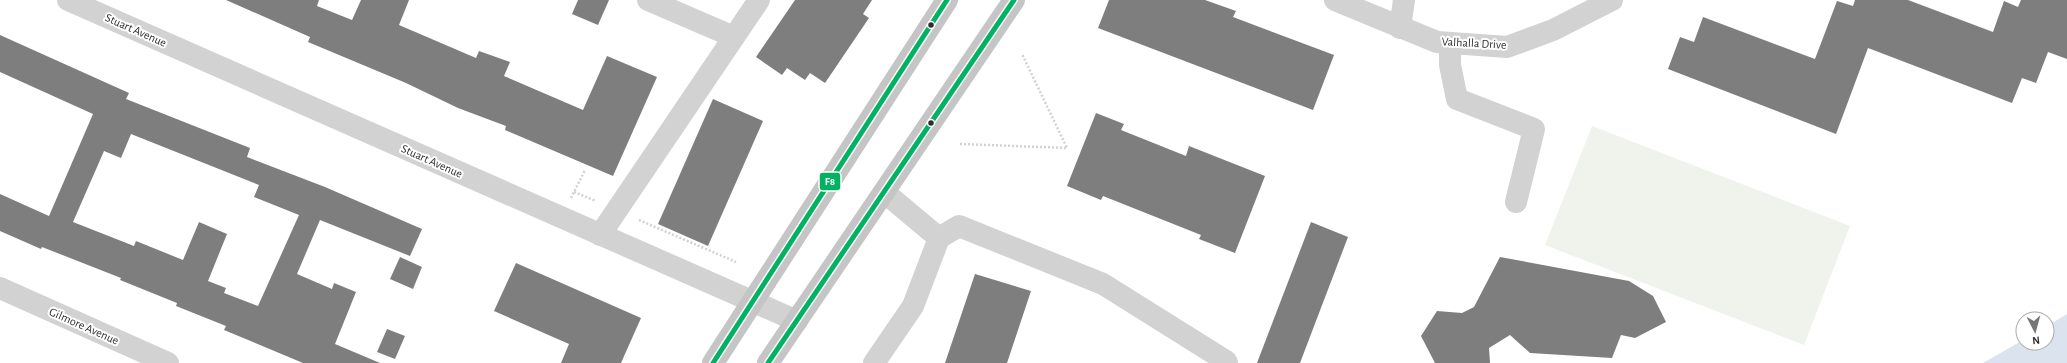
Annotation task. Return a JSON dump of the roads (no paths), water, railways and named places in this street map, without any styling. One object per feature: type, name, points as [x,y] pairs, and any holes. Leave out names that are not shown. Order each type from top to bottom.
[{"type":"main road","points":[[712,363],[753,302],[947,0]]},
{"type":"main road","points":[[768,363],[1014,0]]},
{"type":"street","name":"Stuart Avenue","points":[[68,0],[797,321]]},
{"type":"street","points":[[648,0],[734,37]]},
{"type":"street","points":[[600,235],[759,0]]},
{"type":"street","name":"Valhalla Drive","points":[[1335,0],[1437,42],[1507,47],[1553,30],[1612,0]]},
{"type":"street","points":[[1400,28],[1404,0]]},
{"type":"street","points":[[1450,43],[1450,66],[1457,99],[1534,129],[1516,202]]},
{"type":"street","points":[[884,192],[938,238]]},
{"type":"street","points":[[874,363],[914,306],[938,238],[959,226],[1103,284],[1226,360],[1227,363]]},
{"type":"street","name":"Gilmore Avenue","points":[[0,288],[168,363]]}]
